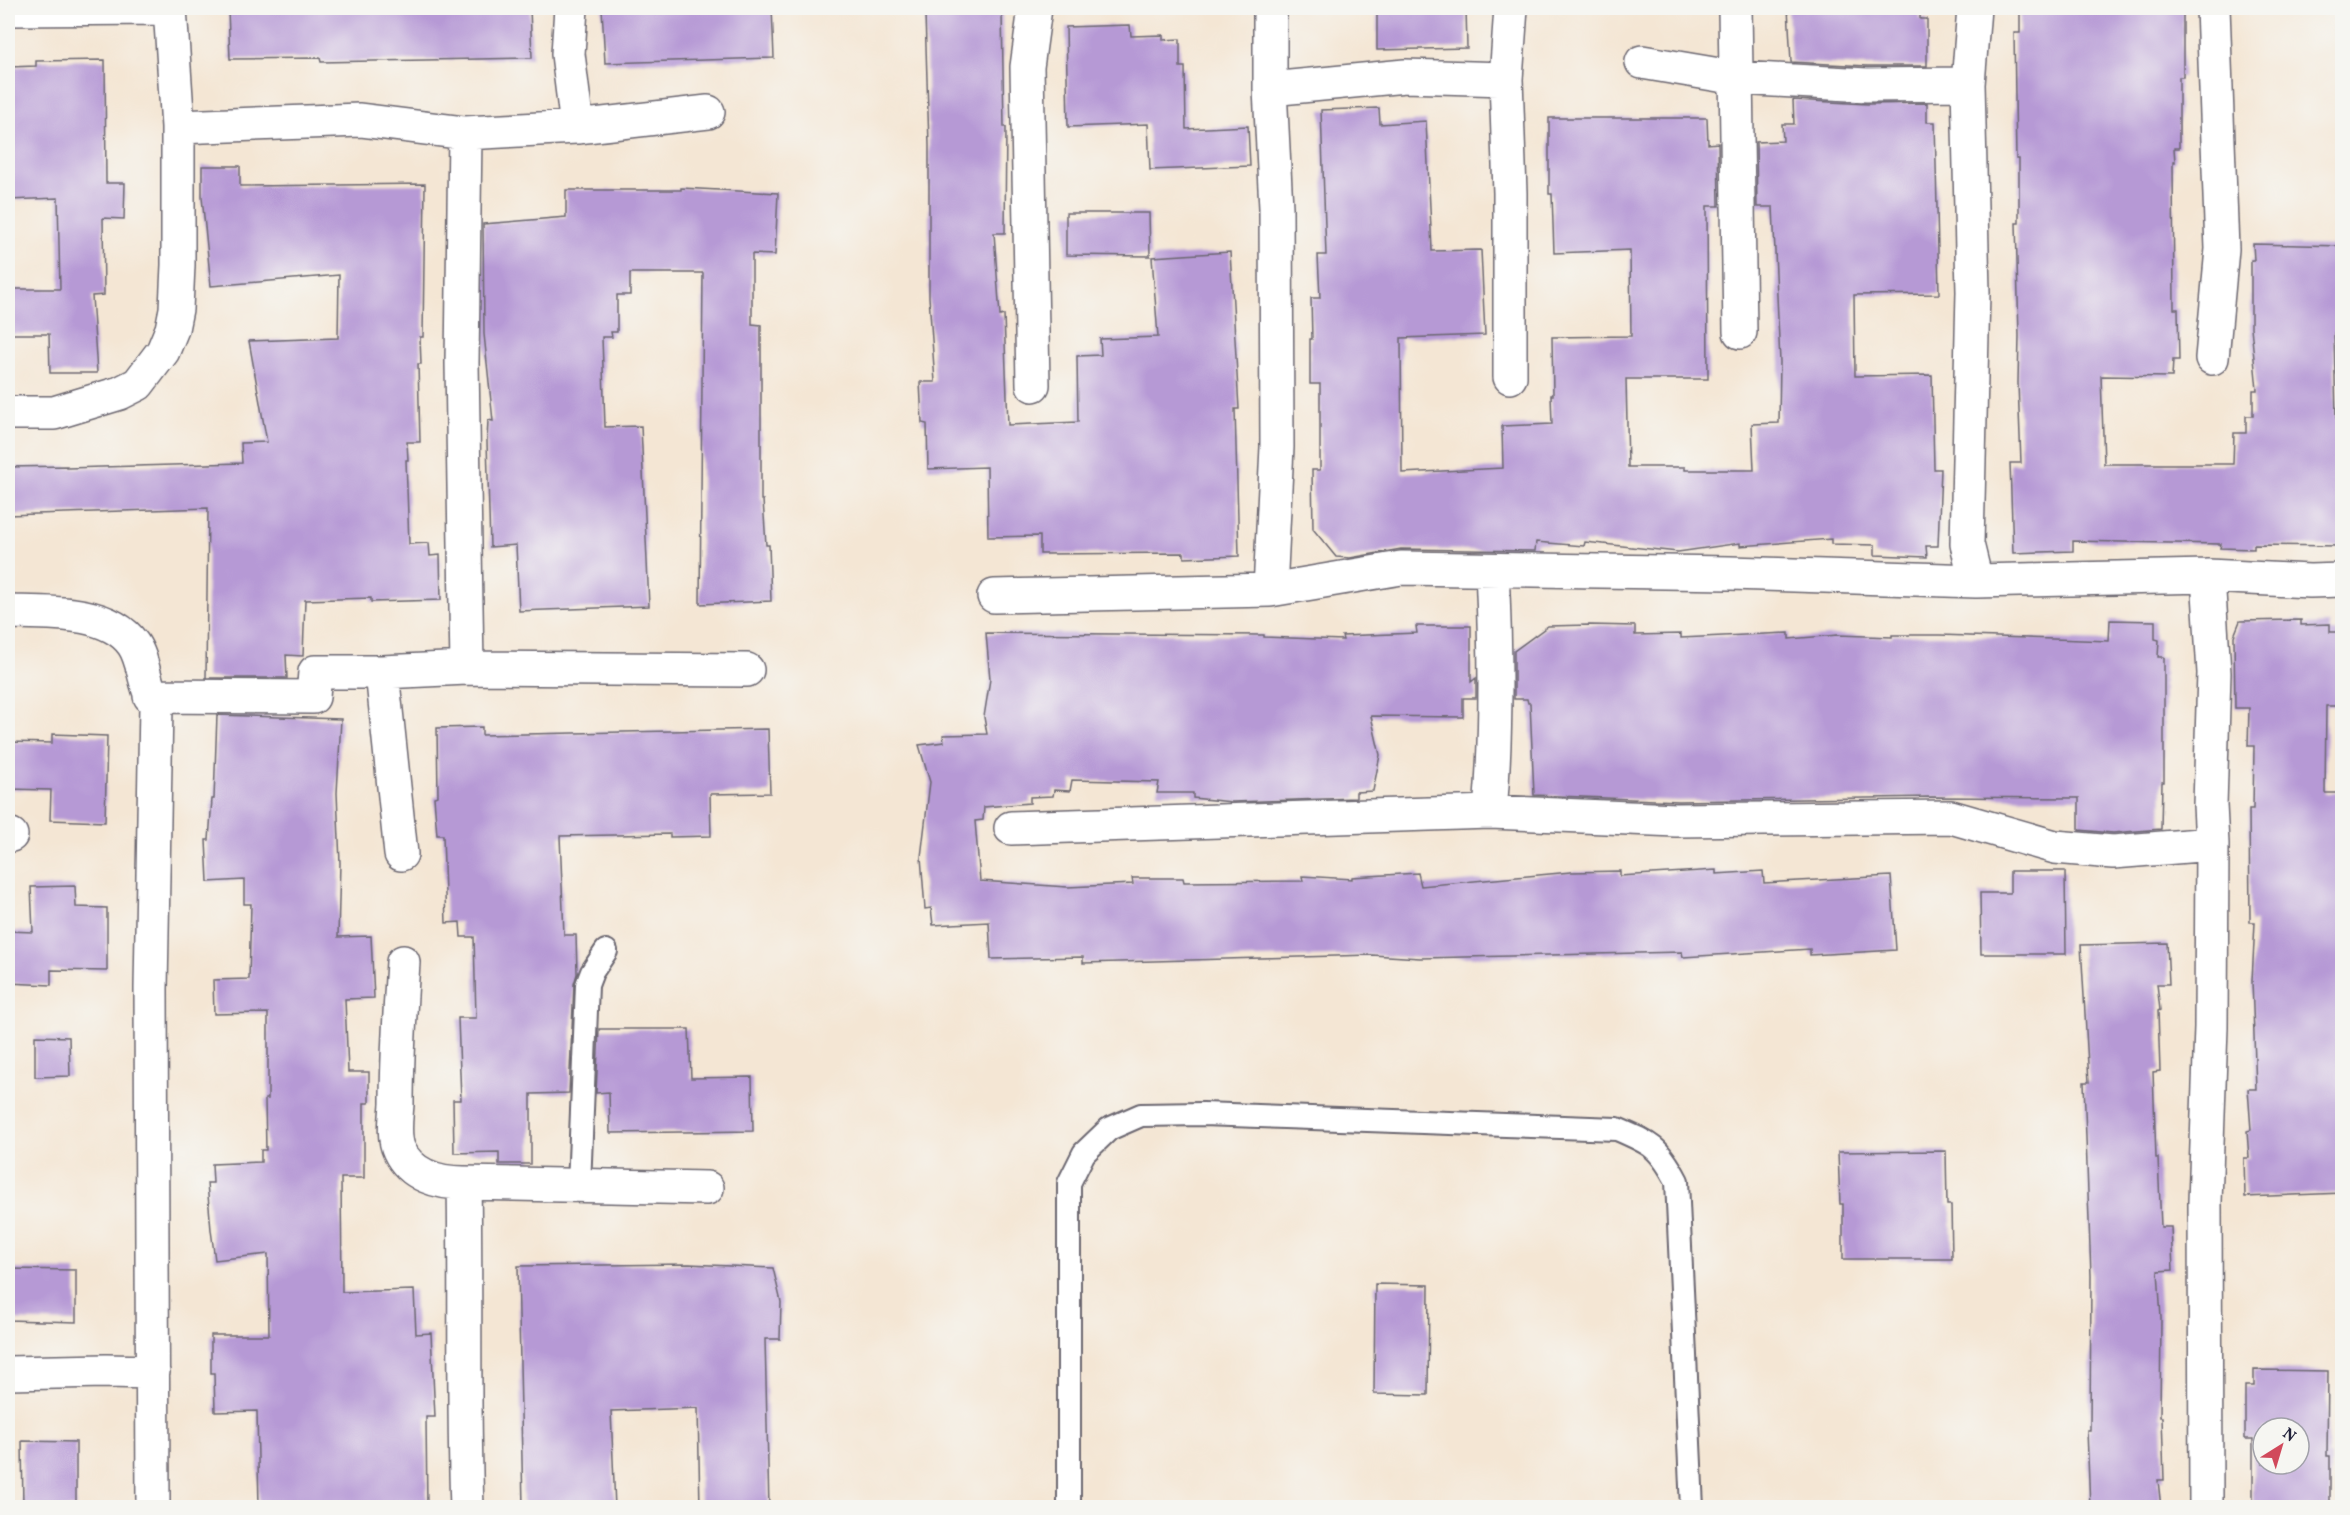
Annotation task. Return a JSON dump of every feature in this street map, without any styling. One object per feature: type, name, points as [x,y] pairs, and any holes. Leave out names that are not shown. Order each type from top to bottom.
[{"type":"street","points":[[8,9],[169,8],[178,127],[177,292],[172,329],[163,351],[138,384],[120,393],[54,414],[8,413]]},
{"type":"street","points":[[571,8],[568,54],[577,127]]},
{"type":"street","points":[[1033,385],[1027,67],[1035,8]]},
{"type":"street","points":[[1270,8],[1270,89],[1276,208],[1276,411],[1270,590]]},
{"type":"street","points":[[1510,377],[1510,193],[1506,79],[1511,8]]},
{"type":"street","points":[[1736,8],[1740,333]]},
{"type":"street","points":[[1974,8],[1968,84],[1973,292],[1967,544],[1976,581]]},
{"type":"street","points":[[2212,358],[2222,249],[2213,8]]},
{"type":"street","points":[[1642,62],[1737,78],[1867,85],[1968,84]]},
{"type":"street","points":[[1270,89],[1405,76],[1506,79]]},
{"type":"street","points":[[178,127],[360,120],[465,132],[577,127],[708,112]]},
{"type":"street","points":[[465,132],[462,363],[466,668]]},
{"type":"street","points":[[994,596],[1270,590],[1401,568],[1730,573],[1976,581],[2208,576],[2310,581],[2343,580]]},
{"type":"street","points":[[1490,812],[1496,750],[1492,571]]},
{"type":"street","points":[[2206,1508],[2205,1202],[2211,1027],[2212,843],[2210,806],[2214,674],[2208,576]]},
{"type":"street","points":[[8,612],[95,618],[119,630],[134,645],[150,696],[156,705],[151,989],[153,1508]]},
{"type":"street","points":[[150,696],[313,697],[315,672],[466,668],[747,670]]},
{"type":"street","points":[[382,672],[400,854]]},
{"type":"street","points":[[1011,828],[1490,812],[1676,820],[1951,817],[2055,847],[2113,852],[2212,843]]},
{"type":"street","points":[[403,962],[397,1050],[396,1141],[405,1160],[432,1180],[445,1183],[707,1188]]},
{"type":"street","points":[[464,1183],[466,1291],[464,1426],[467,1508]]},
{"type":"street","points":[[8,1373],[153,1372]]},
{"type":"lane","points":[[579,1186],[587,985],[592,972],[606,951]]},
{"type":"lane","points":[[1069,1508],[1069,1183],[1084,1153],[1109,1129],[1141,1115],[1203,1113],[1617,1129],[1649,1143],[1663,1158],[1677,1181],[1692,1508]]},
{"type":"building","points":[[530,8],[532,58],[321,62],[320,58],[230,59],[228,10]]},
{"type":"building","points":[[602,8],[772,8],[774,58],[605,63]]},
{"type":"building","points":[[928,8],[994,8],[994,12],[1002,12],[1004,127],[1006,127],[1005,233],[994,233],[1000,316],[1004,315],[1008,425],[1078,422],[1077,356],[1101,355],[1100,339],[1158,337],[1152,257],[1230,252],[1239,409],[1235,409],[1239,556],[1184,558],[1184,553],[1040,554],[1040,536],[988,537],[987,467],[928,469],[927,424],[922,423],[920,382],[935,382],[929,297],[929,145],[925,14],[928,15]]},
{"type":"building","points":[[1377,8],[1466,8],[1467,48],[1377,50]]},
{"type":"building","points":[[1788,8],[1920,8],[1920,19],[1927,19],[1927,66],[1791,62]]},
{"type":"building","points":[[2020,8],[2183,8],[2183,77],[2179,77],[2179,148],[2174,148],[2175,162],[2173,162],[2174,309],[2178,309],[2179,360],[2173,360],[2172,377],[2101,376],[2104,464],[2233,464],[2234,433],[2246,433],[2246,416],[2253,416],[2253,390],[2257,390],[2251,327],[2253,244],[2343,246],[2343,333],[2334,333],[2336,418],[2343,418],[2342,546],[2254,545],[2254,549],[2220,548],[2221,544],[2073,541],[2073,551],[2013,553],[2010,463],[2021,463],[2016,223],[2019,223],[2019,159],[2016,159],[2014,33],[2020,33]]},
{"type":"building","points":[[1130,25],[1131,36],[1163,35],[1163,40],[1180,39],[1180,67],[1185,67],[1186,129],[1248,126],[1250,166],[1150,170],[1148,124],[1068,127],[1066,27]]},
{"type":"building","points":[[105,60],[106,183],[125,183],[124,219],[103,218],[104,295],[92,296],[97,373],[50,373],[49,334],[8,334],[8,289],[60,289],[58,198],[8,200],[8,67],[36,66],[36,61]]},
{"type":"building","points":[[1793,100],[1867,104],[1927,103],[1927,122],[1935,122],[1939,294],[1854,295],[1855,376],[1932,375],[1934,469],[1941,469],[1938,546],[1926,546],[1927,557],[1875,555],[1875,545],[1831,544],[1831,539],[1740,546],[1740,543],[1678,552],[1585,542],[1584,546],[1536,542],[1535,551],[1401,549],[1350,558],[1336,557],[1313,529],[1312,470],[1320,470],[1320,384],[1310,384],[1311,298],[1320,298],[1318,255],[1326,255],[1321,110],[1379,108],[1380,124],[1426,121],[1432,251],[1481,250],[1485,335],[1401,338],[1402,473],[1503,468],[1502,426],[1552,424],[1552,337],[1631,336],[1630,250],[1554,253],[1552,194],[1549,194],[1549,118],[1707,118],[1708,144],[1718,143],[1719,206],[1707,206],[1708,379],[1626,379],[1628,467],[1754,470],[1752,424],[1779,423],[1780,362],[1773,207],[1757,207],[1756,142],[1783,141],[1782,124],[1794,124]]},
{"type":"building","points":[[202,166],[240,166],[240,186],[425,184],[423,337],[420,337],[421,364],[418,364],[420,442],[407,442],[408,460],[406,460],[409,544],[429,543],[430,556],[440,555],[441,600],[371,602],[371,598],[305,600],[303,656],[286,655],[287,678],[206,678],[208,508],[8,515],[8,467],[67,466],[67,468],[242,463],[241,443],[267,442],[249,341],[338,338],[339,275],[211,286],[202,197]]},
{"type":"building","points":[[681,188],[778,193],[775,255],[752,254],[752,324],[761,325],[761,500],[763,500],[766,545],[769,545],[771,601],[700,604],[703,273],[630,273],[630,295],[617,295],[617,332],[611,332],[612,337],[602,337],[605,427],[641,426],[649,606],[519,611],[516,545],[490,547],[487,441],[488,420],[493,421],[484,334],[483,224],[566,217],[566,190],[681,190]]},
{"type":"building","points":[[1066,213],[1149,213],[1150,256],[1066,255]]},
{"type":"building","points":[[2110,620],[2155,621],[2155,639],[2159,640],[2158,657],[2164,657],[2164,782],[2162,782],[2161,829],[2113,833],[2079,830],[2079,798],[1932,797],[1679,801],[1534,795],[1530,703],[1527,699],[1514,699],[1514,651],[1548,626],[1635,626],[1635,635],[1681,634],[1681,638],[1789,633],[1789,639],[1838,635],[1892,637],[1892,635],[1940,635],[2109,641]]},
{"type":"building","points":[[2301,620],[2301,625],[2330,624],[2330,632],[2343,632],[2343,706],[2326,706],[2325,793],[2343,793],[2343,1193],[2245,1197],[2244,1158],[2249,1158],[2247,1131],[2251,1130],[2248,1089],[2256,1089],[2252,981],[2255,922],[2250,922],[2249,809],[2253,809],[2254,746],[2248,746],[2249,708],[2235,708],[2234,636],[2240,621]]},
{"type":"building","points":[[1416,626],[1471,626],[1471,682],[1476,678],[1476,698],[1463,698],[1463,717],[1371,716],[1380,755],[1373,791],[1356,792],[1356,798],[1232,802],[1193,798],[1193,793],[1157,793],[1159,782],[1072,780],[1070,791],[1054,790],[1053,796],[1030,797],[1030,803],[984,807],[983,820],[975,821],[980,881],[1067,887],[1133,884],[1132,878],[1183,878],[1184,882],[1303,881],[1302,876],[1352,879],[1352,877],[1418,873],[1421,886],[1571,872],[1620,871],[1620,876],[1716,870],[1716,874],[1763,871],[1764,883],[1891,876],[1896,950],[1810,955],[1810,949],[1683,957],[1682,952],[1420,958],[1372,955],[1083,963],[1083,957],[991,959],[989,922],[933,925],[931,908],[925,909],[921,857],[930,782],[919,745],[944,742],[943,735],[987,734],[984,717],[990,679],[986,633],[1264,635],[1264,637],[1343,640],[1342,636],[1417,633]]},
{"type":"building","points":[[217,715],[341,719],[337,793],[340,863],[338,937],[371,936],[374,998],[345,999],[348,1072],[369,1072],[369,1103],[364,1103],[364,1178],[341,1178],[342,1292],[414,1290],[416,1334],[431,1333],[435,1417],[426,1417],[427,1508],[259,1508],[257,1411],[215,1412],[214,1373],[211,1373],[211,1335],[269,1335],[268,1254],[215,1260],[207,1183],[213,1183],[212,1164],[261,1162],[261,1150],[266,1150],[265,1099],[268,1099],[268,1013],[214,1014],[213,980],[249,979],[251,904],[244,904],[244,880],[208,882],[206,840],[209,840],[212,799],[214,799]]},
{"type":"building","points":[[482,727],[482,735],[768,729],[770,793],[710,794],[711,836],[670,837],[670,834],[560,836],[564,935],[576,935],[577,974],[574,984],[569,1093],[531,1094],[531,1164],[499,1164],[499,1152],[454,1153],[453,1100],[461,1100],[458,1018],[476,1018],[474,937],[461,937],[460,922],[446,923],[443,835],[437,835],[434,797],[438,796],[437,728]]},
{"type":"building","points":[[52,734],[107,736],[105,822],[50,820],[51,790],[8,789],[8,742],[52,743]]},
{"type":"building","points":[[2010,871],[2065,871],[2066,954],[1981,954],[1980,893],[2010,893]]},
{"type":"building","points":[[75,886],[76,907],[107,908],[107,971],[51,970],[51,985],[8,983],[8,931],[33,932],[31,887]]},
{"type":"building","points":[[2167,943],[2169,984],[2157,984],[2160,1010],[2158,1011],[2160,1071],[2153,1072],[2161,1227],[2171,1227],[2173,1270],[2158,1271],[2161,1318],[2160,1417],[2162,1417],[2164,1480],[2158,1480],[2161,1508],[2090,1508],[2087,1430],[2090,1430],[2091,1276],[2084,1082],[2089,1082],[2081,945]]},
{"type":"building","points":[[599,1029],[689,1029],[691,1078],[752,1077],[753,1131],[610,1133],[609,1092],[596,1093]]},
{"type":"building","points":[[35,1036],[69,1037],[70,1076],[35,1077]]},
{"type":"building","points":[[1946,1151],[1947,1205],[1951,1205],[1952,1259],[1843,1259],[1843,1204],[1840,1204],[1838,1152]]},
{"type":"building","points":[[689,1264],[773,1268],[781,1302],[780,1339],[765,1339],[769,1508],[700,1508],[698,1408],[611,1411],[615,1508],[523,1508],[518,1266]]},
{"type":"building","points":[[8,1269],[76,1270],[76,1322],[8,1320]]},
{"type":"building","points":[[1375,1284],[1429,1285],[1428,1395],[1374,1394]]},
{"type":"building","points":[[2254,1370],[2328,1371],[2327,1456],[2330,1456],[2330,1508],[2253,1508],[2253,1476],[2311,1476],[2311,1416],[2251,1416],[2251,1439],[2245,1439],[2245,1386],[2254,1386]]},
{"type":"building","points":[[22,1441],[76,1442],[76,1508],[23,1508]]}]
